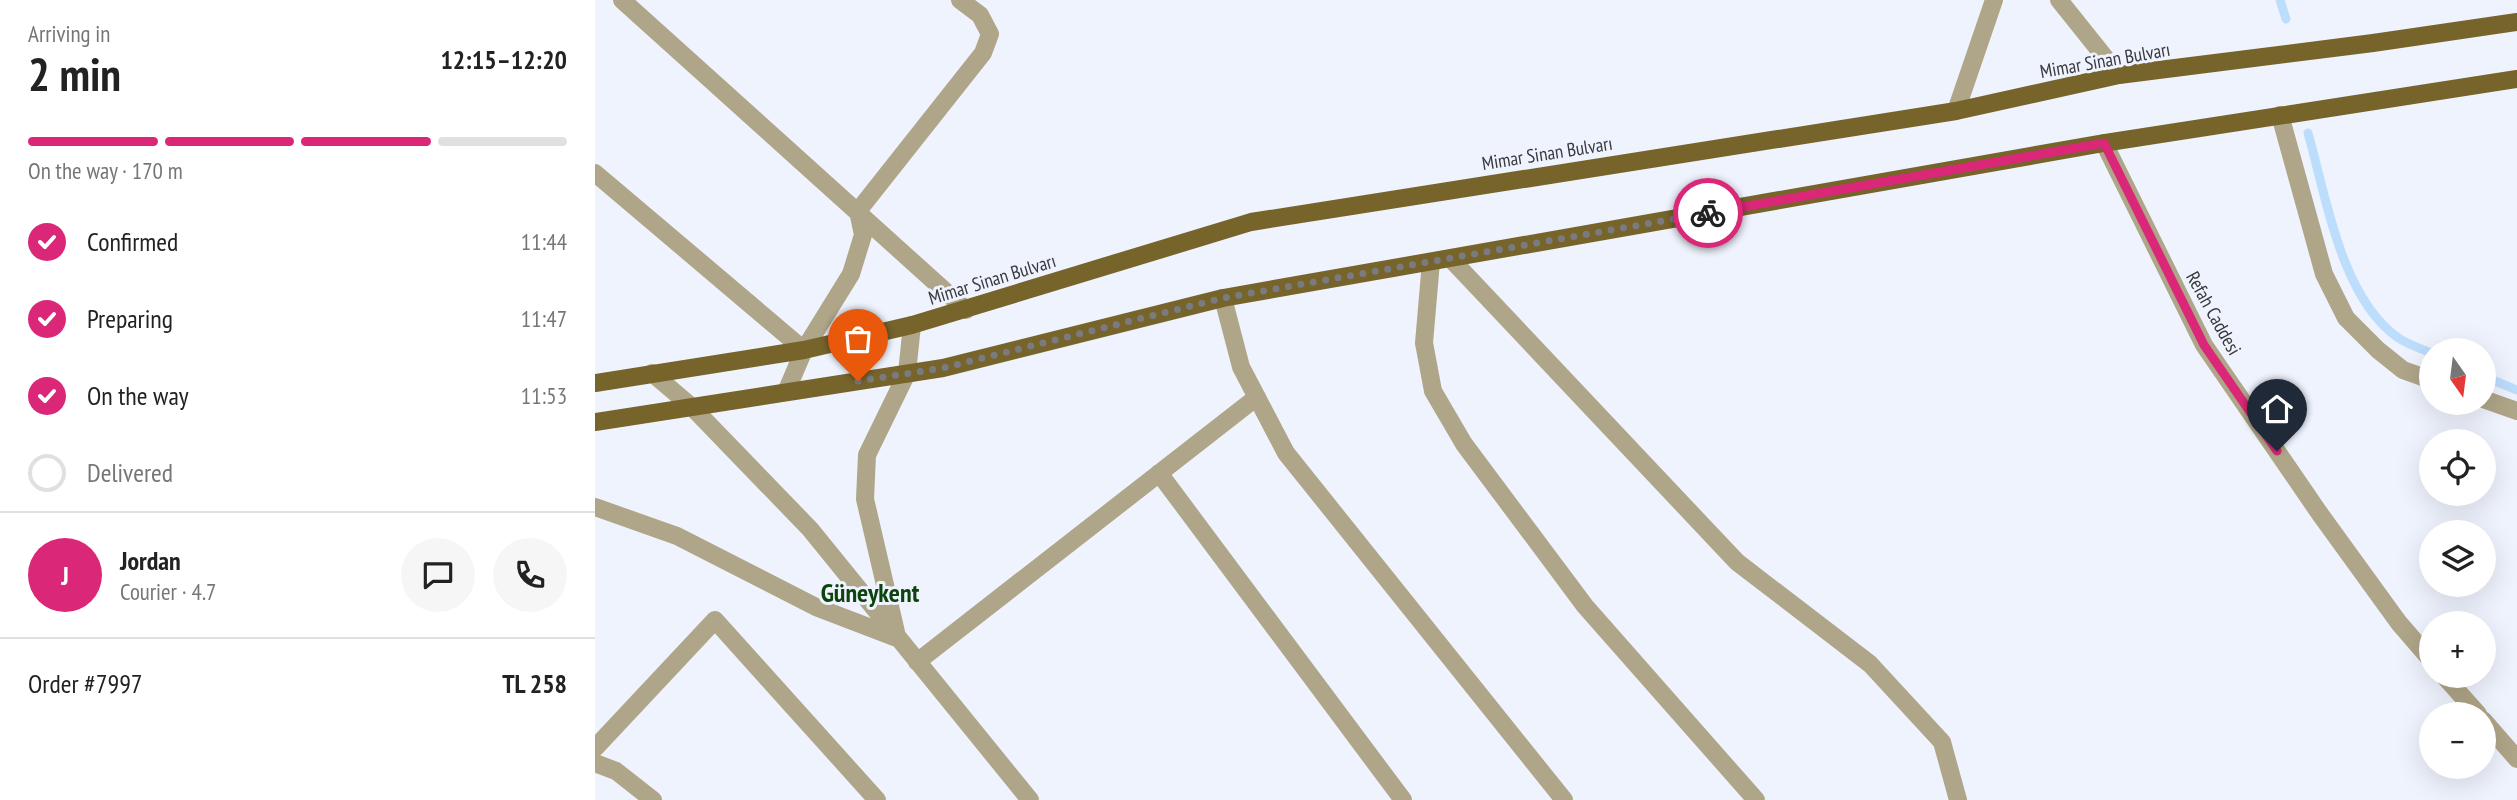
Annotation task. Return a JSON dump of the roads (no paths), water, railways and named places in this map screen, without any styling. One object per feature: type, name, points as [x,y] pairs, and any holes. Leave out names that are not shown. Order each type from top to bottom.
[{"type":"main road","name":"Mimar Sinan Bulvarı","points":[[595,383],[804,350],[912,324],[966,310],[1251,222],[1956,111],[2119,75],[2517,22]]},
{"type":"main road","points":[[595,422],[943,368],[1223,298],[2104,143],[2517,79]]},
{"type":"street","points":[[858,211],[983,53],[990,34],[980,15],[960,0]]},
{"type":"street","points":[[1956,111],[1994,0]]},
{"type":"street","points":[[2059,0],[2119,75]]},
{"type":"street","points":[[626,1],[966,310]]},
{"type":"street","points":[[2280,115],[2324,274],[2346,318],[2403,370],[2419,376]]},
{"type":"street","name":"Refah Caddesi","points":[[2104,143],[2204,345],[2320,514],[2399,624],[2419,646]]},
{"type":"street","points":[[595,173],[804,350]]},
{"type":"street","points":[[786,392],[804,350],[851,274],[863,235],[858,211]]},
{"type":"street","points":[[1451,259],[1737,562],[1870,664],[1942,742],[1958,800]]},
{"type":"street","points":[[1431,262],[1424,343],[1433,391],[1464,444],[1585,606],[1756,800]]},
{"type":"street","points":[[1223,298],[1241,367],[1286,453],[1564,800]]},
{"type":"street","points":[[897,638],[865,499],[867,455],[907,373],[912,324]]},
{"type":"street","points":[[652,373],[692,407],[810,529],[1030,800]]},
{"type":"street","points":[[916,662],[1257,397]]},
{"type":"street","points":[[2496,404],[2517,411]]},
{"type":"street","points":[[1160,473],[1403,800]]},
{"type":"street","points":[[595,507],[677,536],[816,607],[897,638]]},
{"type":"street","points":[[595,748],[715,620],[877,800]]},
{"type":"street","points":[[2455,688],[2467,702]]},
{"type":"street","points":[[2496,735],[2517,759]]},
{"type":"street","points":[[595,763],[616,771],[653,800]]},
{"type":"waterway","points":[[2280,0],[2286,19]]},
{"type":"waterway","points":[[2308,133],[2338,244],[2362,297],[2378,319],[2397,337],[2419,348]]},
{"type":"waterway","points":[[2496,381],[2517,390]]},
{"type":"district","name":"Güneykent","points":[[870,592]]}]
